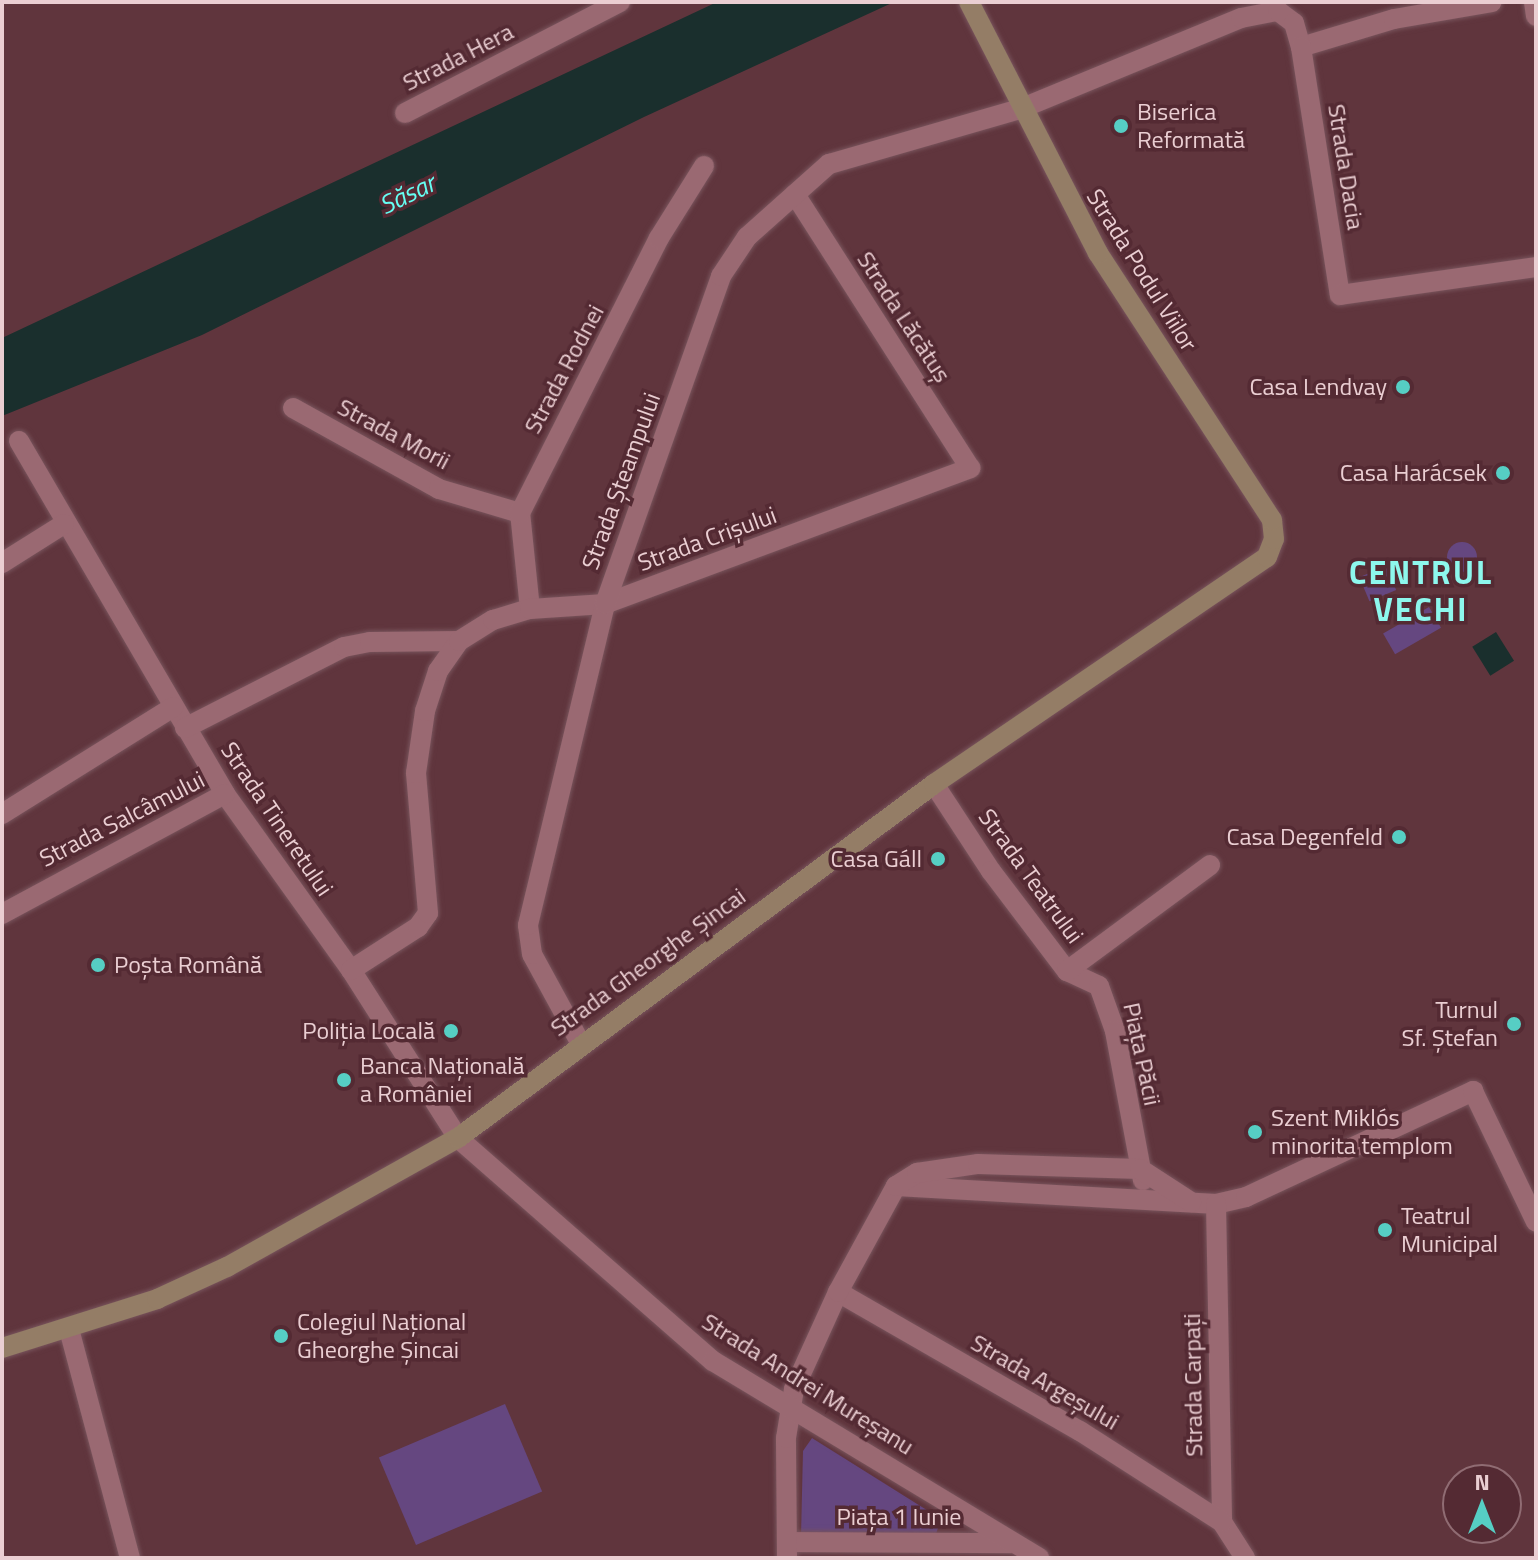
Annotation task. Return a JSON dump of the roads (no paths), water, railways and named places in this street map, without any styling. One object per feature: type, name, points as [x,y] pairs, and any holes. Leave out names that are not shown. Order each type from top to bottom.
[{"type":"main road","name":"Strada Podul Viilor","points":[[969,2],[1020,109],[1098,253],[1272,520],[1274,539],[1267,557]]},
{"type":"main road","name":"Strada Gheorghe Șincai","points":[[2,1348],[69,1329],[227,1267],[458,1138],[934,784],[1086,676],[1267,557]]},
{"type":"street","name":"Strada Hera","points":[[405,113],[620,2]]},
{"type":"street","points":[[1301,47],[1394,19],[1492,2]]},
{"type":"street","points":[[1534,2],[1536,16]]},
{"type":"street","name":"Strada Șteampului","points":[[581,1044],[532,954],[528,925],[605,604],[721,276],[747,237],[829,164],[1020,109],[1261,13],[1278,11],[1294,23],[1301,47]]},
{"type":"street","name":"Strada Dacia","points":[[1301,47],[1340,295],[1536,267]]},
{"type":"street","name":"Strada Rodnei","points":[[520,513],[659,238],[704,166]]},
{"type":"street","name":"Strada Lăcătuș","points":[[795,194],[970,468]]},
{"type":"street","name":"Strada Morii","points":[[293,408],[439,489],[520,513]]},
{"type":"street","name":"Strada Tineretului","points":[[19,441],[64,524],[225,794],[351,970],[458,1138]]},
{"type":"street","name":"Strada Crișului","points":[[459,641],[493,620],[530,609],[605,604],[970,468]]},
{"type":"street","points":[[520,513],[530,609]]},
{"type":"street","points":[[2,563],[64,524]]},
{"type":"street","points":[[185,728],[344,647],[370,642],[459,641]]},
{"type":"street","points":[[351,970],[418,927],[428,913],[416,773],[425,711],[438,671],[459,641]]},
{"type":"street","points":[[2,814],[173,707]]},
{"type":"street","name":"Strada Teatrului","points":[[934,784],[991,871],[1067,971],[1210,865]]},
{"type":"street","name":"Strada Salcâmului","points":[[2,914],[225,794]]},
{"type":"street","name":"Piața Păcii","points":[[1067,971],[1099,986],[1108,1008],[1143,1184],[1136,1199]]},
{"type":"street","points":[[896,1186],[1216,1204],[1246,1197],[1473,1091],[1536,1222]]},
{"type":"street","name":"Strada Andrei Mureșanu","points":[[458,1138],[679,1333],[790,1407],[1039,1558]]},
{"type":"street","points":[[944,1167],[949,1189]]},
{"type":"street","points":[[788,1550],[790,1407],[838,1292],[896,1186],[917,1173],[944,1167],[1140,1169],[1191,1202]]},
{"type":"street","name":"Strada Carpați","points":[[1216,1204],[1222,1522]]},
{"type":"street","name":"Strada Argeșului","points":[[838,1292],[1080,1431],[1222,1522]]},
{"type":"street","points":[[69,1329],[130,1558]]},
{"type":"street","points":[[1222,1522],[1245,1558]]},
{"type":"street","name":"Piața 1 Iunie","points":[[788,1550],[1011,1543]]},
{"type":"water","name":"Săsar","points":[[717,2],[894,2],[644,117],[202,335],[2,416],[2,338]]},
{"type":"water","points":[[1496,632],[1514,661],[1490,676],[1472,647]]},
{"type":"place","name":"Biserica Reformată","points":[[1121,126]]},
{"type":"place","name":"Casa Lendvay","points":[[1403,387]]},
{"type":"place","name":"Casa Harácsek","points":[[1503,473]]},
{"type":"place","name":"Casa Degenfeld","points":[[1399,837]]},
{"type":"place","name":"Casa Gáll","points":[[938,859]]},
{"type":"place","name":"Poșta Română","points":[[98,965]]},
{"type":"place","name":"Turnul Sf. Ștefan","points":[[1514,1024]]},
{"type":"place","name":"Poliția Locală","points":[[451,1031]]},
{"type":"place","name":"Banca Națională a României","points":[[344,1080]]},
{"type":"place","name":"Szent Miklós minorita templom","points":[[1255,1132]]},
{"type":"place","name":"Teatrul Municipal","points":[[1385,1230]]},
{"type":"place","name":"Colegiul Național Gheorghe Șincai","points":[[281,1336]]},
{"type":"district","name":"CENTRUL VECHI","points":[[1421,592]]}]
